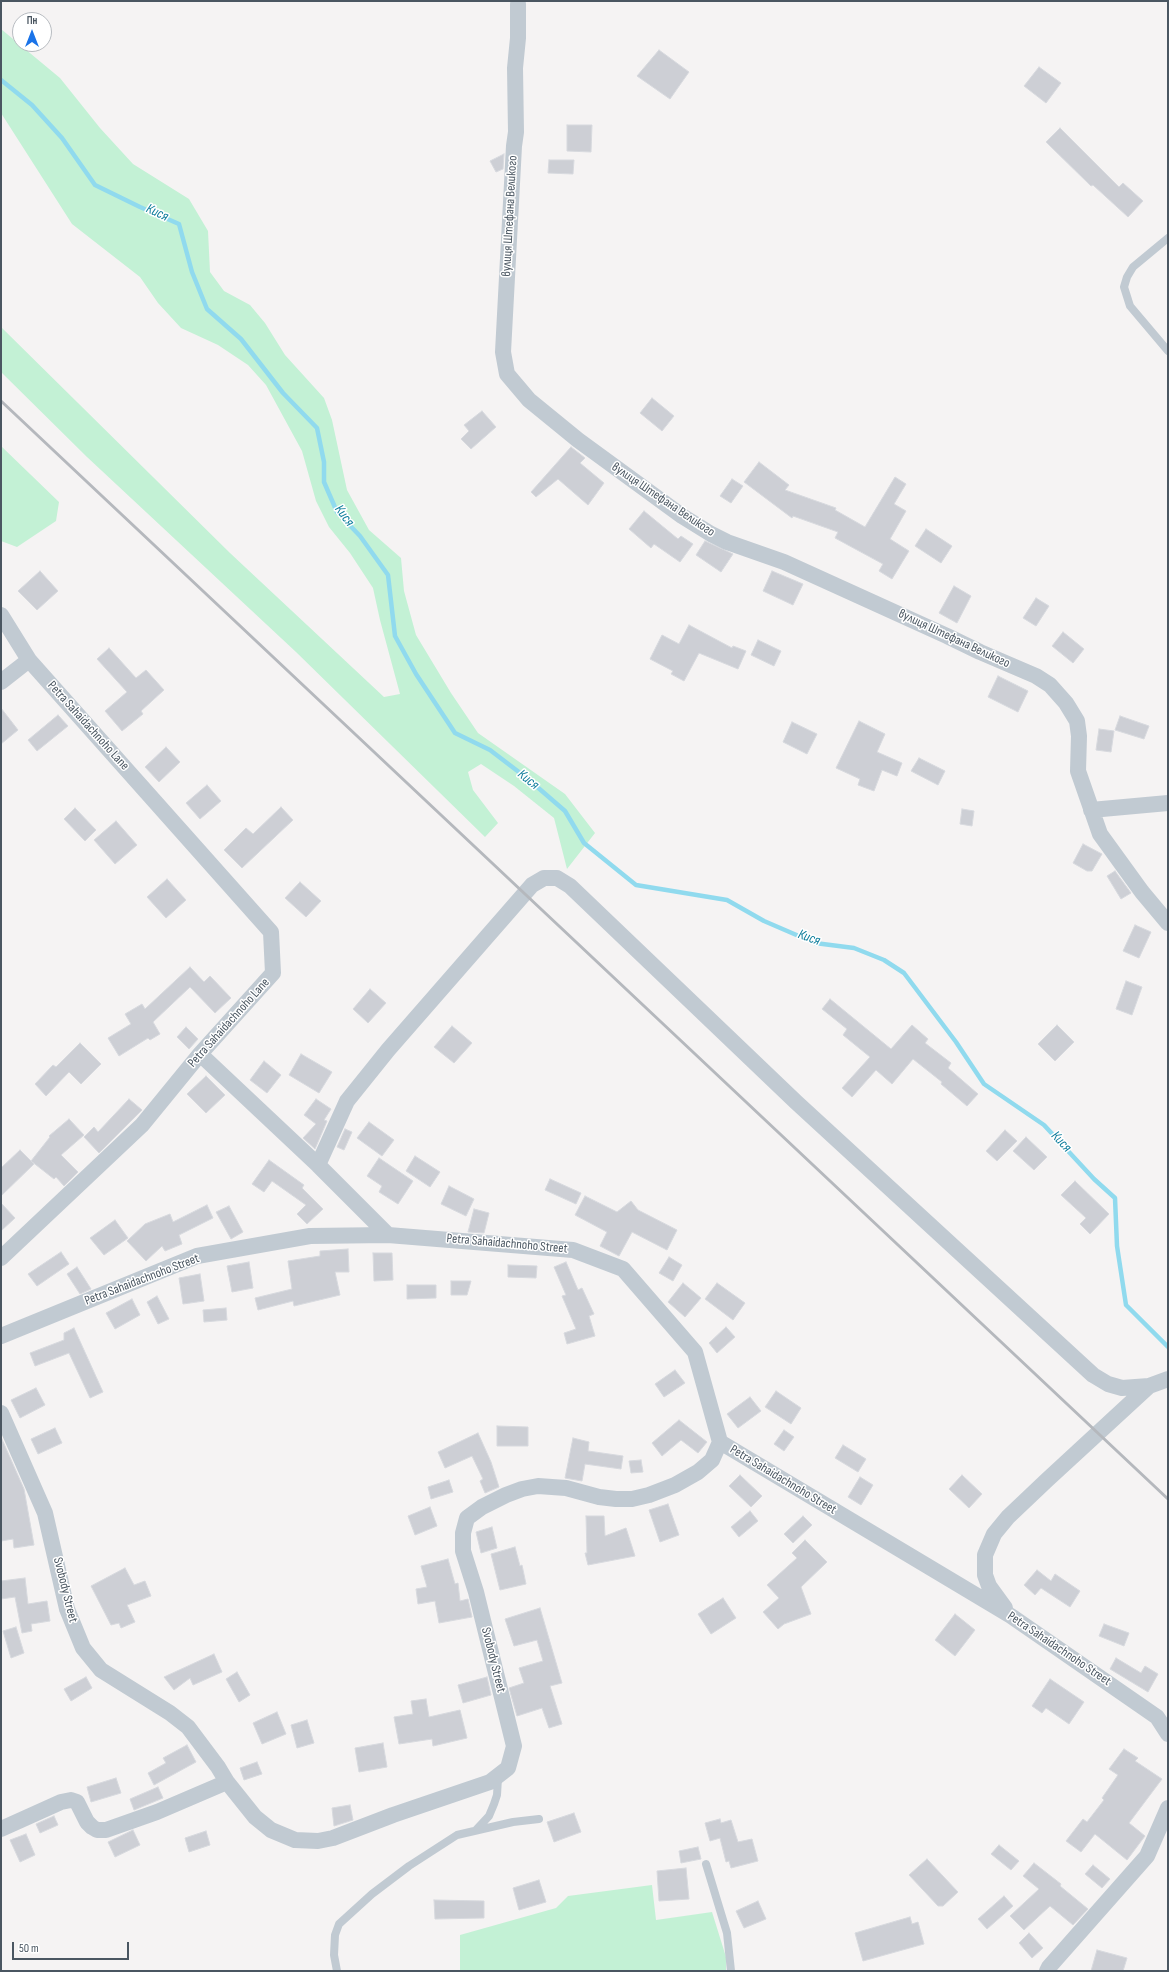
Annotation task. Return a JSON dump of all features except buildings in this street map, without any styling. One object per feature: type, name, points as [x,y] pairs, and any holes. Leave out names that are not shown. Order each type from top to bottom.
[{"type":"street","name":"вулиця Штефана Великого","points":[[518,4],[518,38],[515,68],[516,132],[503,352],[507,374],[528,400],[578,440],[682,516],[711,534],[727,542],[784,562],[980,652],[1036,676],[1046,683],[1066,703],[1077,721],[1080,736],[1078,770],[1091,810],[1106,844],[1168,923]]},
{"type":"street","name":"Petra Sahaidachnoho Lane","points":[[1,615],[29,660],[271,932],[273,973],[200,1054],[142,1124],[1,1258]]},
{"type":"street","points":[[1,682],[29,660]]},
{"type":"street","points":[[1091,810],[1168,803]]},
{"type":"street","points":[[318,1165],[348,1101],[388,1050],[532,885],[544,878],[557,878],[570,886],[796,1102],[1016,1303],[1086,1370],[1101,1381],[1115,1386],[1138,1388],[1168,1380]]},
{"type":"street","points":[[200,1054],[318,1165],[388,1235]]},
{"type":"street","name":"Petra Sahaidachnoho Street","points":[[1,1336],[197,1256],[310,1236],[388,1235],[573,1250],[623,1269],[695,1352],[720,1442],[1011,1616],[1157,1717],[1168,1734]]},
{"type":"street","points":[[1011,1616],[994,1593],[986,1575],[986,1555],[994,1534],[1008,1517],[1149,1386]]},
{"type":"street","name":"Svobody Street","points":[[1,1413],[45,1513],[67,1609],[82,1648],[101,1670],[170,1713],[188,1727],[218,1766],[227,1782],[255,1817],[271,1830],[289,1838],[310,1841],[333,1838],[498,1778],[508,1768],[514,1746],[476,1592],[462,1551],[462,1533],[467,1518],[482,1507],[506,1495],[522,1489],[538,1486],[566,1488],[599,1497],[616,1499],[632,1499],[649,1495],[671,1487],[698,1472],[712,1460],[720,1442]]},
{"type":"street","points":[[1,1829],[61,1802],[71,1800],[77,1802],[87,1822],[92,1827],[97,1830],[108,1829],[156,1812],[227,1782]]},
{"type":"street","points":[[1047,1971],[1048,1967],[1146,1856],[1168,1808]]},
{"type":"lane","points":[[1168,238],[1139,261],[1127,277],[1124,287],[1130,306],[1168,351]]},
{"type":"lane","points":[[476,1830],[489,1816],[497,1795],[498,1778]]},
{"type":"lane","points":[[337,1971],[334,1955],[335,1935],[339,1924],[424,1856],[457,1835],[513,1822],[539,1819]]},
{"type":"lane","points":[[706,1864],[727,1933],[731,1971]]},
{"type":"green space","points":[[1,29],[12,38],[12,52],[29,52],[60,78],[100,128],[133,164],[189,199],[208,231],[210,272],[224,291],[250,305],[265,323],[285,355],[324,398],[332,420],[347,490],[369,530],[401,558],[404,591],[416,635],[451,693],[478,733],[565,794],[595,833],[567,869],[554,818],[514,786],[481,764],[468,772],[473,790],[498,823],[485,837],[296,652],[87,457],[1,372],[1,327],[230,553],[384,697],[400,694],[373,588],[350,553],[329,527],[316,501],[302,451],[266,385],[248,365],[218,345],[181,328],[158,303],[140,277],[72,224],[1,113]]},
{"type":"green space","points":[[1,446],[59,502],[56,521],[17,547],[1,541]]},
{"type":"green space","points":[[652,1885],[656,1920],[712,1912],[726,1957],[726,1971],[460,1971],[460,1935],[556,1908],[568,1896]]},
{"type":"waterway","name":"Кися","points":[[1,80],[32,105],[62,138],[95,185],[179,224],[192,272],[207,309],[241,339],[283,393],[317,428],[324,462],[324,482],[337,512],[360,536],[388,575],[395,636],[416,674],[455,733],[490,750],[528,779],[565,811],[584,843],[636,885],[727,900],[764,921],[815,943],[854,948],[884,960],[904,973],[956,1042],[984,1084],[1044,1125],[1094,1179],[1115,1198],[1117,1246],[1126,1305],[1168,1347]]},
{"type":"railway","points":[[1,401],[1168,1499]]}]
